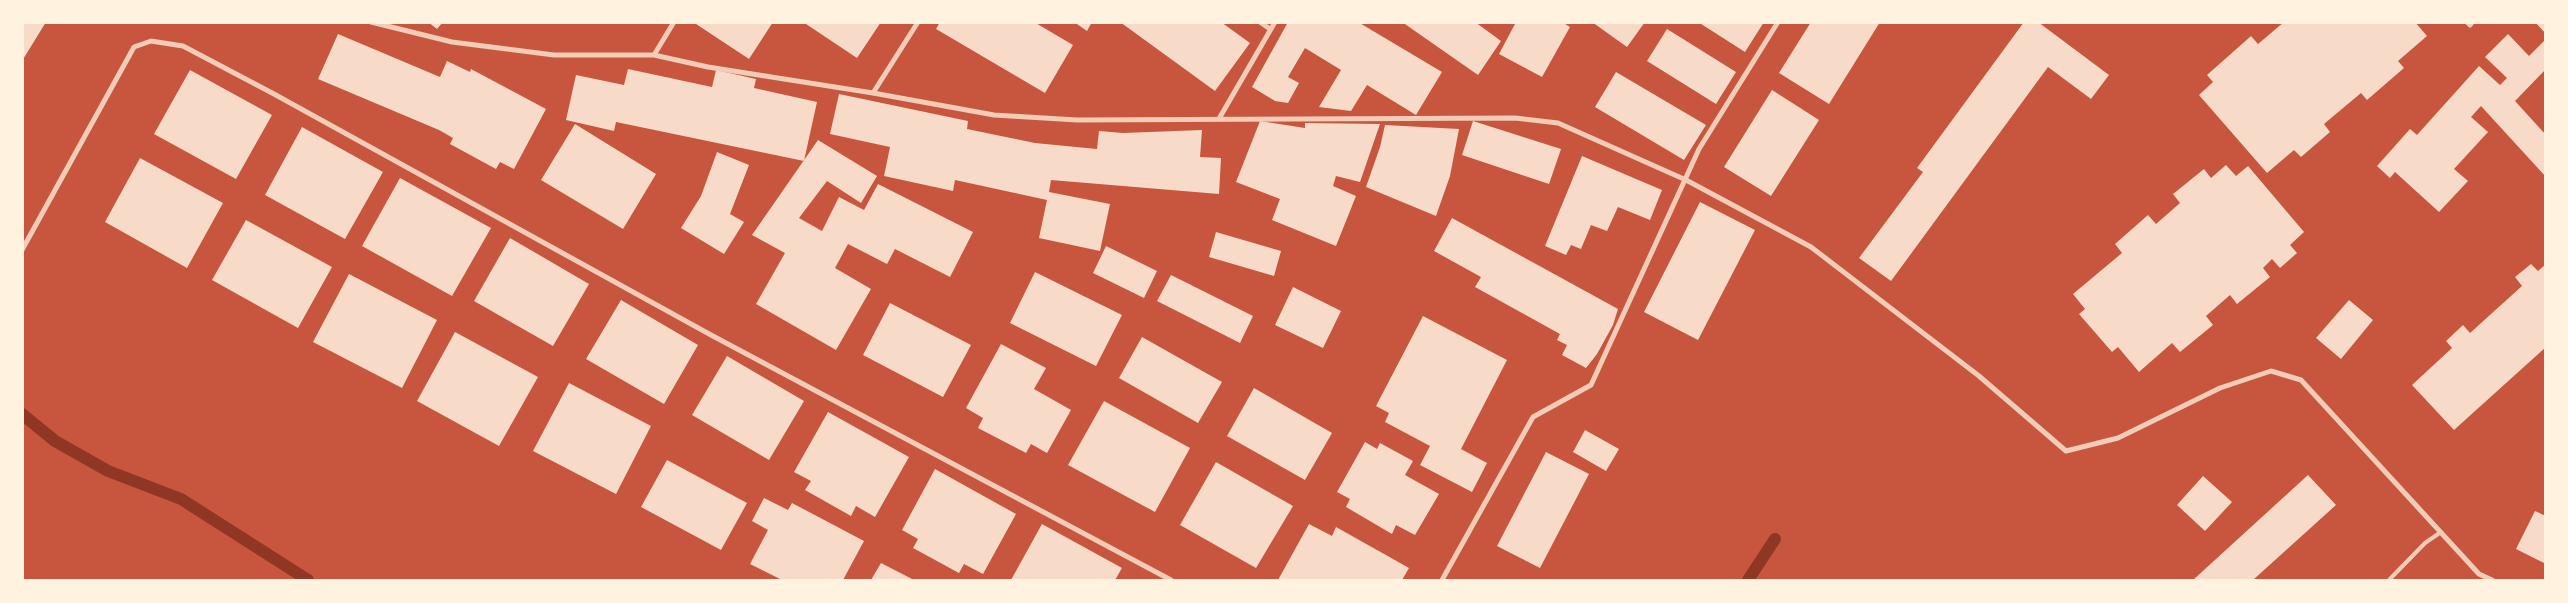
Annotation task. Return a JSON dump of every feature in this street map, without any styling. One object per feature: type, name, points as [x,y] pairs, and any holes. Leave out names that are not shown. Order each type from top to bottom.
[{"type":"street","points":[[371,22],[452,42],[554,55],[654,55],[708,67],[873,92],[994,115],[1077,120],[1515,118],[1558,123],[1686,180],[1811,247],[1979,376],[2066,451],[2118,438],[2220,388],[2271,371],[2300,380],[2480,574],[2492,580]]},
{"type":"street","points":[[654,55],[674,22]]},
{"type":"street","points":[[873,92],[918,22]]},
{"type":"street","points":[[1260,22],[1270,30]]},
{"type":"street","points":[[1220,118],[1275,22]]},
{"type":"street","points":[[1442,580],[1533,417],[1591,385],[1699,149],[1778,22]]},
{"type":"street","points":[[2468,22],[2470,25],[2472,22]]},
{"type":"street","points":[[22,250],[134,47],[151,40],[183,46],[274,94],[711,335],[1171,580]]},
{"type":"lane","points":[[2388,580],[2425,543],[2441,532]]},
{"type":"building","points":[[22,22],[46,22],[22,61]]},
{"type":"building","points":[[428,22],[443,22],[437,29]]},
{"type":"building","points":[[693,22],[773,22],[749,59]]},
{"type":"building","points":[[803,22],[881,22],[857,58]]},
{"type":"building","points":[[940,22],[1034,22],[1073,45],[1045,93],[936,29]]},
{"type":"building","points":[[1074,22],[1092,22],[1087,31]]},
{"type":"building","points":[[1120,22],[1221,22],[1250,43],[1215,91]]},
{"type":"building","points":[[1288,22],[1358,22],[1442,72],[1416,115],[1367,85],[1351,111],[1319,107],[1341,70],[1305,48],[1288,77],[1299,83],[1288,103],[1275,101],[1252,87]]},
{"type":"building","points":[[1402,22],[1475,22],[1501,41],[1478,75]]},
{"type":"building","points":[[1516,22],[1562,22],[1570,27],[1542,77],[1499,54]]},
{"type":"building","points":[[1592,22],[1645,22],[1627,47]]},
{"type":"building","points":[[1698,22],[1764,22],[1745,52]]},
{"type":"building","points":[[1811,22],[1880,22],[1829,104],[1779,73]]},
{"type":"building","points":[[2024,22],[2038,22],[2109,75],[2091,99],[2048,67],[1891,281],[1859,258],[1923,172],[1917,168]]},
{"type":"building","points":[[2284,22],[2415,22],[2427,36],[2398,61],[2404,68],[2367,100],[2361,93],[2324,124],[2330,132],[2301,157],[2294,150],[2267,173],[2199,95],[2213,82],[2207,75],[2251,36],[2258,44]]},
{"type":"building","points":[[2535,22],[2546,22],[2546,34]]},
{"type":"building","points":[[1667,29],[1736,72],[1716,104],[1647,61]]},
{"type":"building","points":[[338,34],[440,77],[447,61],[470,72],[471,69],[546,109],[514,169],[500,162],[496,169],[450,144],[453,138],[439,130],[318,79]]},
{"type":"building","points":[[2508,34],[2529,56],[2546,39],[2546,69],[2515,101],[2546,135],[2546,177],[2481,106],[2471,117],[2488,132],[2454,169],[2468,181],[2439,212],[2395,172],[2390,178],[2377,166],[2410,129],[2417,135],[2479,66],[2500,85],[2507,78],[2485,57]]},
{"type":"building","points":[[628,69],[712,87],[716,70],[756,79],[754,88],[817,102],[804,161],[616,122],[614,131],[566,120],[576,75],[624,85]]},
{"type":"building","points":[[190,70],[272,115],[236,179],[154,134]]},
{"type":"building","points":[[1616,72],[1706,125],[1684,160],[1595,107]]},
{"type":"building","points":[[1772,90],[1819,120],[1771,196],[1724,167]]},
{"type":"building","points":[[839,94],[968,121],[967,129],[1035,143],[1097,149],[1099,131],[1123,133],[1202,130],[1200,157],[1221,158],[1219,194],[1051,180],[1049,192],[1110,204],[1100,251],[1039,238],[1047,200],[955,180],[953,191],[884,176],[890,147],[830,134]]},
{"type":"building","points":[[1260,121],[1305,128],[1305,123],[1380,124],[1360,182],[1336,176],[1333,186],[1356,196],[1336,246],[1272,220],[1280,199],[1236,182]]},
{"type":"building","points":[[1473,121],[1561,149],[1549,184],[1462,155]]},
{"type":"building","points":[[575,124],[656,174],[623,229],[541,180]]},
{"type":"building","points":[[1385,125],[1459,129],[1450,176],[1436,216],[1366,187],[1380,147]]},
{"type":"building","points":[[302,127],[383,172],[345,239],[265,195]]},
{"type":"building","points":[[818,140],[877,176],[861,203],[827,181],[799,218],[822,231],[839,197],[864,210],[878,184],[973,232],[950,277],[895,249],[887,264],[848,244],[835,268],[871,289],[836,350],[756,304],[785,253],[752,235]]},
{"type":"building","points":[[717,152],[749,165],[730,214],[744,222],[724,254],[681,228],[701,196]]},
{"type":"building","points":[[1582,156],[1662,190],[1650,220],[1618,207],[1607,231],[1591,225],[1581,249],[1571,245],[1566,255],[1545,246]]},
{"type":"building","points":[[140,158],[223,203],[187,268],[105,222]]},
{"type":"building","points":[[2226,165],[2236,176],[2248,166],[2304,232],[2290,245],[2297,253],[2280,268],[2272,259],[2263,268],[2270,277],[2237,304],[2230,295],[2206,316],[2213,325],[2180,352],[2172,343],[2139,372],[2118,347],[2112,352],[2079,314],[2085,309],[2073,294],[2122,253],[2115,244],[2148,215],[2156,224],[2180,203],[2173,194],[2204,169],[2211,178]]},
{"type":"building","points":[[400,178],[491,228],[452,296],[362,246]]},
{"type":"building","points":[[1700,202],[1755,230],[1698,340],[1644,312]]},
{"type":"building","points":[[1452,218],[1618,309],[1613,325],[1597,354],[1586,368],[1562,355],[1567,345],[1557,340],[1560,334],[1475,287],[1481,277],[1434,251]]},
{"type":"building","points":[[246,220],[332,267],[298,328],[212,280]]},
{"type":"building","points":[[1216,232],[1281,251],[1274,276],[1209,257]]},
{"type":"building","points":[[510,238],[589,284],[553,346],[474,301]]},
{"type":"building","points":[[1106,246],[1157,271],[1144,298],[1093,273]]},
{"type":"building","points":[[2531,264],[2538,271],[2546,264],[2546,347],[2454,430],[2412,385],[2452,348],[2446,341],[2463,325],[2470,333],[2522,286],[2515,277]]},
{"type":"building","points":[[1035,272],[1122,315],[1096,366],[1010,323]]},
{"type":"building","points":[[349,274],[437,320],[402,388],[313,342]]},
{"type":"building","points":[[1171,275],[1253,316],[1240,343],[1157,301]]},
{"type":"building","points":[[1293,287],[1341,311],[1323,348],[1275,325]]},
{"type":"building","points":[[621,300],[698,345],[664,404],[586,359]]},
{"type":"building","points":[[2349,300],[2373,320],[2341,359],[2316,338]]},
{"type":"building","points":[[890,303],[971,345],[943,397],[863,355]]},
{"type":"building","points":[[1423,316],[1507,360],[1461,449],[1487,463],[1472,492],[1420,465],[1430,446],[1385,422],[1389,413],[1376,406]]},
{"type":"building","points":[[455,332],[538,377],[499,446],[417,401]]},
{"type":"building","points":[[1142,337],[1222,382],[1198,423],[1119,378]]},
{"type":"building","points":[[1001,344],[1046,368],[1034,389],[1071,410],[1047,453],[1031,444],[1026,453],[978,428],[983,418],[966,408]]},
{"type":"building","points":[[727,356],[804,401],[769,460],[692,415]]},
{"type":"building","points":[[569,383],[651,426],[616,494],[533,451]]},
{"type":"building","points":[[1254,388],[1332,433],[1305,480],[1227,436]]},
{"type":"building","points":[[1104,401],[1190,448],[1155,512],[1068,465]]},
{"type":"building","points":[[828,412],[909,457],[875,517],[856,506],[851,516],[805,490],[811,481],[794,472]]},
{"type":"building","points":[[1585,430],[1619,449],[1606,471],[1573,452]]},
{"type":"building","points":[[1365,442],[1377,449],[1380,443],[1413,461],[1405,475],[1439,494],[1415,535],[1396,525],[1392,534],[1346,507],[1350,499],[1337,492]]},
{"type":"building","points":[[1546,452],[1589,474],[1540,568],[1497,546]]},
{"type":"building","points":[[667,460],[747,503],[721,550],[641,507]]},
{"type":"building","points":[[1216,462],[1293,506],[1256,568],[1180,525]]},
{"type":"building","points":[[935,469],[1016,514],[983,574],[964,564],[959,573],[913,548],[918,539],[902,530]]},
{"type":"building","points":[[2308,475],[2336,505],[2253,580],[2193,580]]},
{"type":"building","points":[[2203,476],[2232,502],[2205,531],[2177,505]]},
{"type":"building","points":[[764,498],[788,510],[792,503],[864,541],[843,580],[782,580],[750,564],[768,530],[752,521]]},
{"type":"building","points":[[2535,511],[2546,516],[2546,564],[2516,549]]},
{"type":"building","points":[[1042,524],[1122,568],[1115,580],[1011,580]]},
{"type":"building","points":[[1309,524],[1332,536],[1336,527],[1409,568],[1402,580],[1278,580]]},
{"type":"building","points":[[881,563],[914,580],[871,580]]},
{"type":"waterway","points":[[22,414],[55,441],[108,471],[181,499],[308,580]]},
{"type":"waterway","points":[[1748,580],[1775,539]]}]
